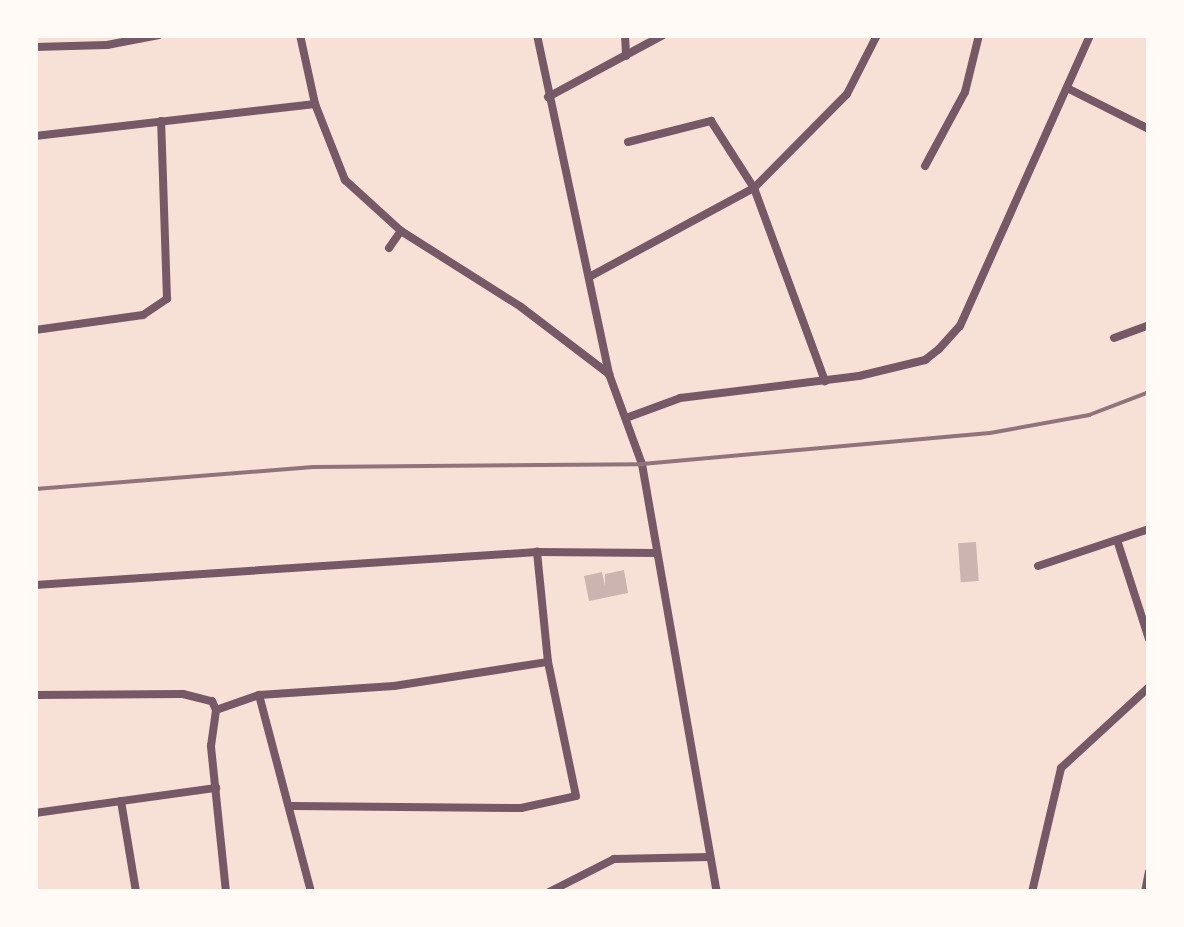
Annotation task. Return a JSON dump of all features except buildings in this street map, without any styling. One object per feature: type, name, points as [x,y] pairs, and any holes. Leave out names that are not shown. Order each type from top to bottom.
[{"type":"street","points":[[35,47],[107,45],[159,35]]},
{"type":"street","points":[[300,35],[315,104],[345,180],[401,231],[521,307],[609,374]]},
{"type":"street","points":[[538,35],[548,97],[592,276],[609,374],[642,464],[717,892]]},
{"type":"street","points":[[626,35],[626,56]]},
{"type":"street","points":[[548,97],[663,35]]},
{"type":"street","points":[[592,276],[754,188],[847,94],[877,35]]},
{"type":"street","points":[[925,166],[966,92],[979,35]]},
{"type":"street","points":[[626,418],[680,398],[825,381],[924,360],[954,336],[1090,35]]},
{"type":"street","points":[[1068,90],[1149,129]]},
{"type":"street","points":[[35,136],[315,104]]},
{"type":"street","points":[[628,142],[712,121],[754,188],[825,381]]},
{"type":"street","points":[[35,330],[143,314],[167,299],[161,122]]},
{"type":"street","points":[[390,248],[401,231]]},
{"type":"street","points":[[1114,338],[1149,325]]},
{"type":"street","points":[[1038,566],[1149,529]]},
{"type":"street","points":[[1117,540],[1149,639]]},
{"type":"street","points":[[35,585],[537,552],[656,552]]},
{"type":"street","points":[[292,806],[520,808],[576,796],[548,662],[537,552]]},
{"type":"street","points":[[216,710],[259,695],[394,686],[548,662]]},
{"type":"street","points":[[1032,892],[1061,768],[1149,687]]},
{"type":"street","points":[[35,695],[183,694],[212,701],[216,710],[216,788],[226,892]]},
{"type":"street","points":[[259,695],[292,806],[311,892]]},
{"type":"street","points":[[35,813],[216,788]]},
{"type":"street","points":[[122,801],[136,892]]},
{"type":"street","points":[[549,892],[614,860],[710,856]]},
{"type":"street","points":[[1146,892],[1149,872]]},
{"type":"railway","points":[[35,489],[313,467],[642,464],[990,433],[1089,415],[1149,392]]}]
